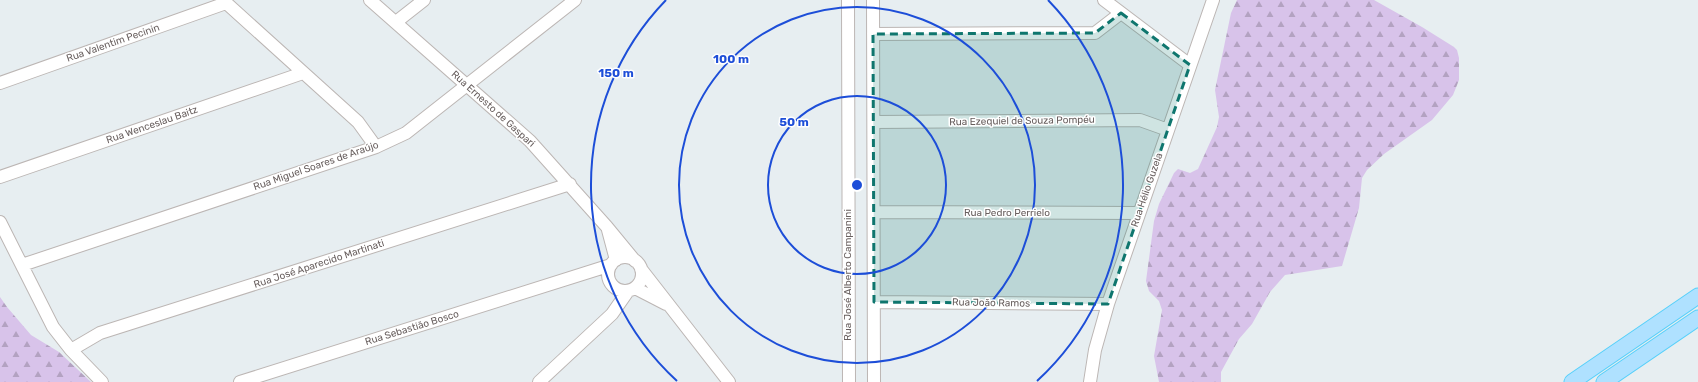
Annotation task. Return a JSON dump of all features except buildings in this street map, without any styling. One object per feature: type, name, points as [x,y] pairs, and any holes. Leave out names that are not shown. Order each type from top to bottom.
[{"type":"main road","points":[[1572,382],[1698,296]]},
{"type":"main road","points":[[1604,382],[1698,318]]},
{"type":"street","name":"Rua Ernesto de Gaspari","points":[[370,0],[530,141],[607,226],[729,382]]},
{"type":"street","points":[[396,22],[424,0]]},
{"type":"street","name":"Rua Miguel Soares de Araújo","points":[[22,265],[376,146],[406,133],[576,0]]},
{"type":"street","name":"Rua José Alberto Campanini","points":[[848,0],[849,382]]},
{"type":"street","points":[[873,0],[874,382]]},
{"type":"street","points":[[1104,0],[1190,65]]},
{"type":"street","name":"Rua Hélio Guzela","points":[[1090,382],[1095,350],[1108,304],[1213,0]]},
{"type":"street","points":[[224,2],[358,122],[376,146]]},
{"type":"street","name":"Rua Valentim Pecinin","points":[[0,83],[224,2]]},
{"type":"street","points":[[873,34],[1095,33],[1121,13]]},
{"type":"street","name":"Rua Wenceslau Baitz","points":[[0,177],[303,73]]},
{"type":"street","name":"Rua Ezequiel de Souza Pompéu","points":[[874,122],[1140,120],[1168,130]]},
{"type":"street","name":"Rua José Aparecido Martinati","points":[[71,350],[100,333],[570,184]]},
{"type":"street","name":"Rua Pedro Perrielo","points":[[874,212],[1140,213]]},
{"type":"street","points":[[0,222],[53,327],[71,350],[102,382]]},
{"type":"street","name":"Rua Ernesto de Gaspari","points":[[607,226],[612,266]]},
{"type":"street","points":[[529,382],[542,380],[612,314],[641,280],[638,265],[626,257],[612,266],[610,282],[616,289],[632,290]]},
{"type":"street","name":"Rua Sebastião Bosco","points":[[240,382],[612,266]]},
{"type":"street","points":[[612,314],[616,289]]},
{"type":"street","name":"Rua Ernesto de Gaspari","points":[[632,290],[670,306]]},
{"type":"street","name":"Rua João Ramos","points":[[874,302],[1108,304]]},
{"type":"highlighted area","points":[[1121,13],[1190,65],[1108,304],[874,302],[873,34],[1095,33]]},
{"type":"green space","points":[[1237,0],[1374,0],[1454,47],[1457,50],[1459,58],[1459,80],[1453,95],[1432,120],[1384,154],[1367,170],[1362,178],[1359,208],[1342,266],[1285,275],[1270,292],[1252,324],[1239,339],[1221,372],[1221,382],[1159,382],[1154,356],[1162,310],[1159,301],[1149,291],[1146,281],[1154,221],[1159,204],[1174,173],[1178,169],[1190,173],[1198,169],[1217,127],[1219,117],[1215,90],[1231,13]]},
{"type":"green space","points":[[0,297],[31,335],[59,352],[91,382],[0,382]]}]
